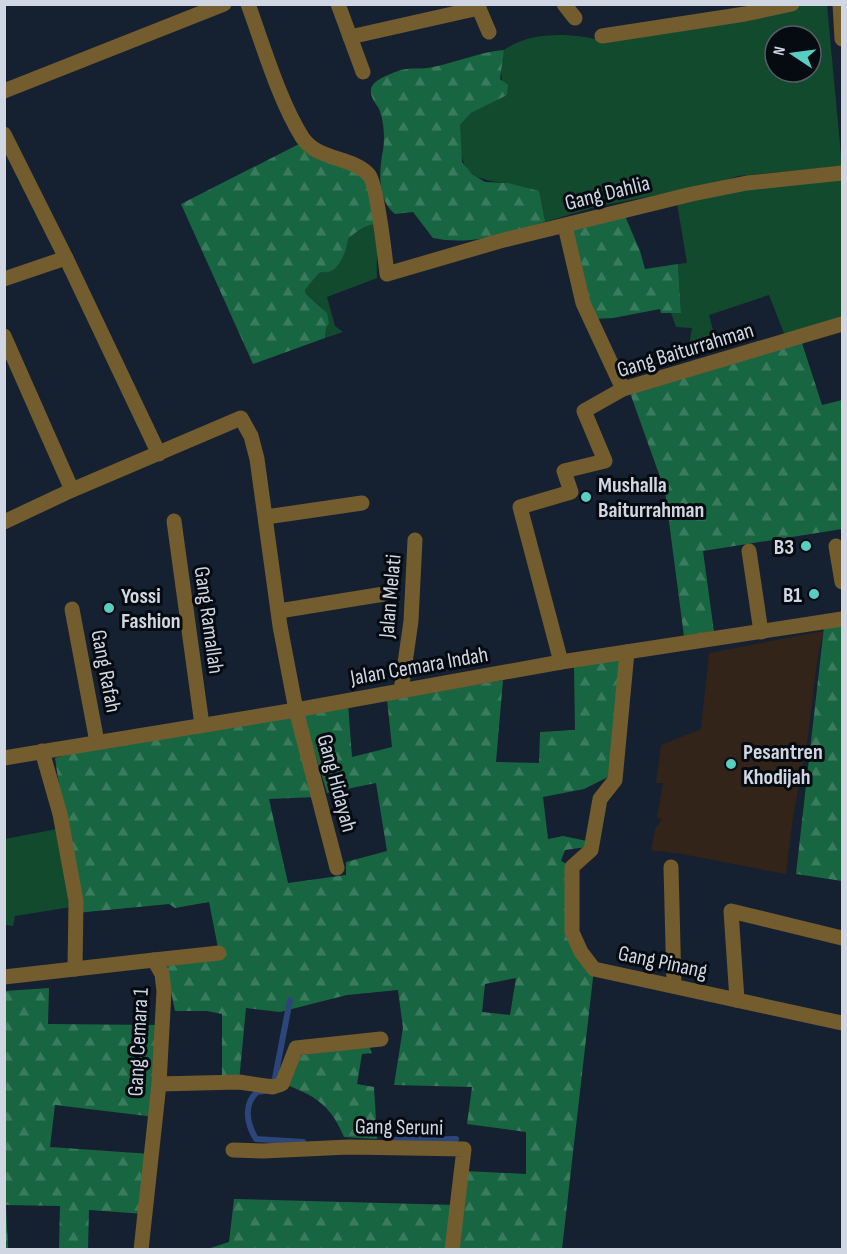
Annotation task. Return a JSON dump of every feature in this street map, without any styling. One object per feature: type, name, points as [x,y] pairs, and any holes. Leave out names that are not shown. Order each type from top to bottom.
[{"type":"street","points":[[4,91],[224,4]]},
{"type":"street","name":"Gang Dahlia","points":[[248,4],[280,90],[302,136],[313,148],[360,168],[372,179],[387,274],[500,241],[692,194],[747,183],[843,173]]},
{"type":"street","points":[[338,4],[363,72]]},
{"type":"street","points":[[564,4],[575,18]]},
{"type":"street","points":[[602,36],[745,14],[792,4]]},
{"type":"street","points":[[840,4],[843,39]]},
{"type":"street","points":[[350,37],[478,6],[489,32]]},
{"type":"street","points":[[4,134],[159,454],[72,490],[4,522]]},
{"type":"street","points":[[565,226],[583,303],[623,389]]},
{"type":"street","points":[[4,279],[66,258]]},
{"type":"street","name":"Gang Baiturrahman","points":[[561,662],[520,507],[571,492],[564,471],[605,461],[584,411],[623,389],[843,324]]},
{"type":"street","points":[[4,336],[72,490]]},
{"type":"street","name":"Gang Hidayah","points":[[159,454],[241,418],[251,436],[296,710],[337,868]]},
{"type":"street","points":[[266,517],[362,503]]},
{"type":"street","name":"Gang Ramallah","points":[[174,521],[202,725]]},
{"type":"street","name":"Jalan Melati","points":[[401,691],[411,621],[416,540]]},
{"type":"street","points":[[836,546],[843,582]]},
{"type":"street","points":[[748,551],[761,632]]},
{"type":"street","points":[[279,611],[384,594]]},
{"type":"street","name":"Gang Rafah","points":[[72,609],[97,742]]},
{"type":"street","name":"Jalan Cemara Indah","points":[[4,758],[296,710],[561,662],[843,619]]},
{"type":"street","name":"Gang Pinang","points":[[627,652],[615,780],[600,799],[591,850],[572,867],[572,932],[581,952],[594,969],[843,1023]]},
{"type":"street","points":[[42,751],[60,814],[76,901],[75,969]]},
{"type":"street","points":[[671,867],[674,986]]},
{"type":"street","points":[[737,1000],[731,911],[843,938]]},
{"type":"street","points":[[154,960],[219,953]]},
{"type":"street","name":"Gang Cemara 1","points":[[4,976],[154,960],[162,974],[164,991],[159,1084],[141,1250]]},
{"type":"street","points":[[159,1084],[239,1082],[267,1086],[282,1084],[296,1048],[381,1039]]},
{"type":"street","name":"Gang Seruni","points":[[233,1150],[349,1147],[464,1149],[452,1250]]},
{"type":"shaded area","name":"Pesantren Khodijah","points":[[824,631],[818,654],[807,743],[793,817],[786,874],[651,850],[655,829],[662,819],[657,818],[663,783],[656,783],[661,745],[701,729],[709,653]]},
{"type":"green space","points":[[790,5],[827,5],[842,166],[738,176],[717,183],[595,207],[545,222],[508,183],[481,178],[467,168],[461,151],[460,125],[471,113],[507,94],[501,77],[504,50],[527,39],[540,36],[580,36],[604,41]]},
{"type":"green space","points":[[504,50],[500,79],[508,85],[507,95],[471,113],[460,125],[462,162],[472,174],[485,182],[508,183],[539,191],[545,222],[504,234],[476,239],[433,238],[413,212],[395,214],[385,201],[380,176],[384,140],[383,124],[381,113],[372,98],[371,89],[379,79],[401,70],[429,68]]},
{"type":"green space","points":[[299,144],[367,177],[376,224],[364,227],[348,239],[345,253],[336,267],[329,272],[319,273],[305,290],[306,294],[327,313],[329,323],[325,338],[253,364],[181,204]]},
{"type":"green space","points":[[842,179],[842,320],[785,336],[769,295],[709,315],[717,345],[713,350],[688,351],[692,328],[676,327],[671,313],[681,312],[678,264],[687,263],[677,203],[742,189]]},
{"type":"green space","points":[[625,216],[645,269],[678,264],[681,313],[661,313],[660,309],[613,318],[593,319],[571,230]]},
{"type":"green space","points":[[376,224],[377,278],[327,297],[335,326],[343,332],[325,338],[323,309],[306,294],[305,290],[319,273],[330,272],[337,265],[345,253],[348,239],[364,227]]},
{"type":"green space","points":[[801,340],[822,405],[842,400],[842,529],[703,551],[715,639],[685,644],[665,491],[629,390]]},
{"type":"green space","points":[[842,624],[842,881],[796,874],[824,627]]},
{"type":"green space","points":[[622,658],[608,777],[584,789],[543,797],[548,839],[563,836],[587,841],[587,847],[565,850],[561,861],[572,867],[572,932],[594,969],[562,1249],[455,1249],[465,1171],[526,1174],[526,1132],[467,1124],[472,1087],[394,1085],[403,1028],[398,990],[347,995],[280,1012],[246,1008],[239,1082],[222,1083],[222,1014],[207,1011],[175,1011],[166,966],[219,953],[209,902],[175,908],[169,904],[76,913],[55,758],[95,747],[290,716],[316,797],[269,799],[288,883],[346,875],[346,862],[387,851],[376,783],[327,793],[303,714],[348,704],[352,757],[392,747],[387,699],[503,680],[496,762],[539,763],[540,732],[575,730],[574,666]],"holes":[[[516,978],[510,1015],[482,1012],[485,984]]]},
{"type":"green space","points":[[57,829],[71,907],[15,916],[13,926],[5,925],[5,839]]},
{"type":"green space","points":[[49,988],[48,1024],[162,1025],[155,1117],[55,1105],[50,1147],[151,1154],[145,1214],[89,1210],[88,1249],[59,1249],[60,1206],[6,1205],[8,1249],[5,1250],[5,991]]},
{"type":"green space","points":[[369,1046],[372,1053],[362,1054],[357,1084],[374,1087],[377,1139],[344,1137],[334,1118],[323,1105],[316,1099],[289,1086],[301,1055]]},
{"type":"green space","points":[[234,1199],[457,1205],[452,1249],[204,1250],[229,1242]]},
{"type":"waterway","points":[[272,1084],[290,1000]]},
{"type":"waterway","points":[[265,1091],[257,1092],[248,1109],[250,1127],[256,1139],[303,1142]]},
{"type":"waterway","points":[[388,1140],[456,1139]]},
{"type":"place","name":"Mushalla Baiturrahman","points":[[586,497]]},
{"type":"place","name":"B3","points":[[806,546]]},
{"type":"place","name":"B1","points":[[814,594]]},
{"type":"place","name":"Yossi Fashion","points":[[109,608]]},
{"type":"place","name":"Pesantren Khodijah","points":[[731,764]]}]
